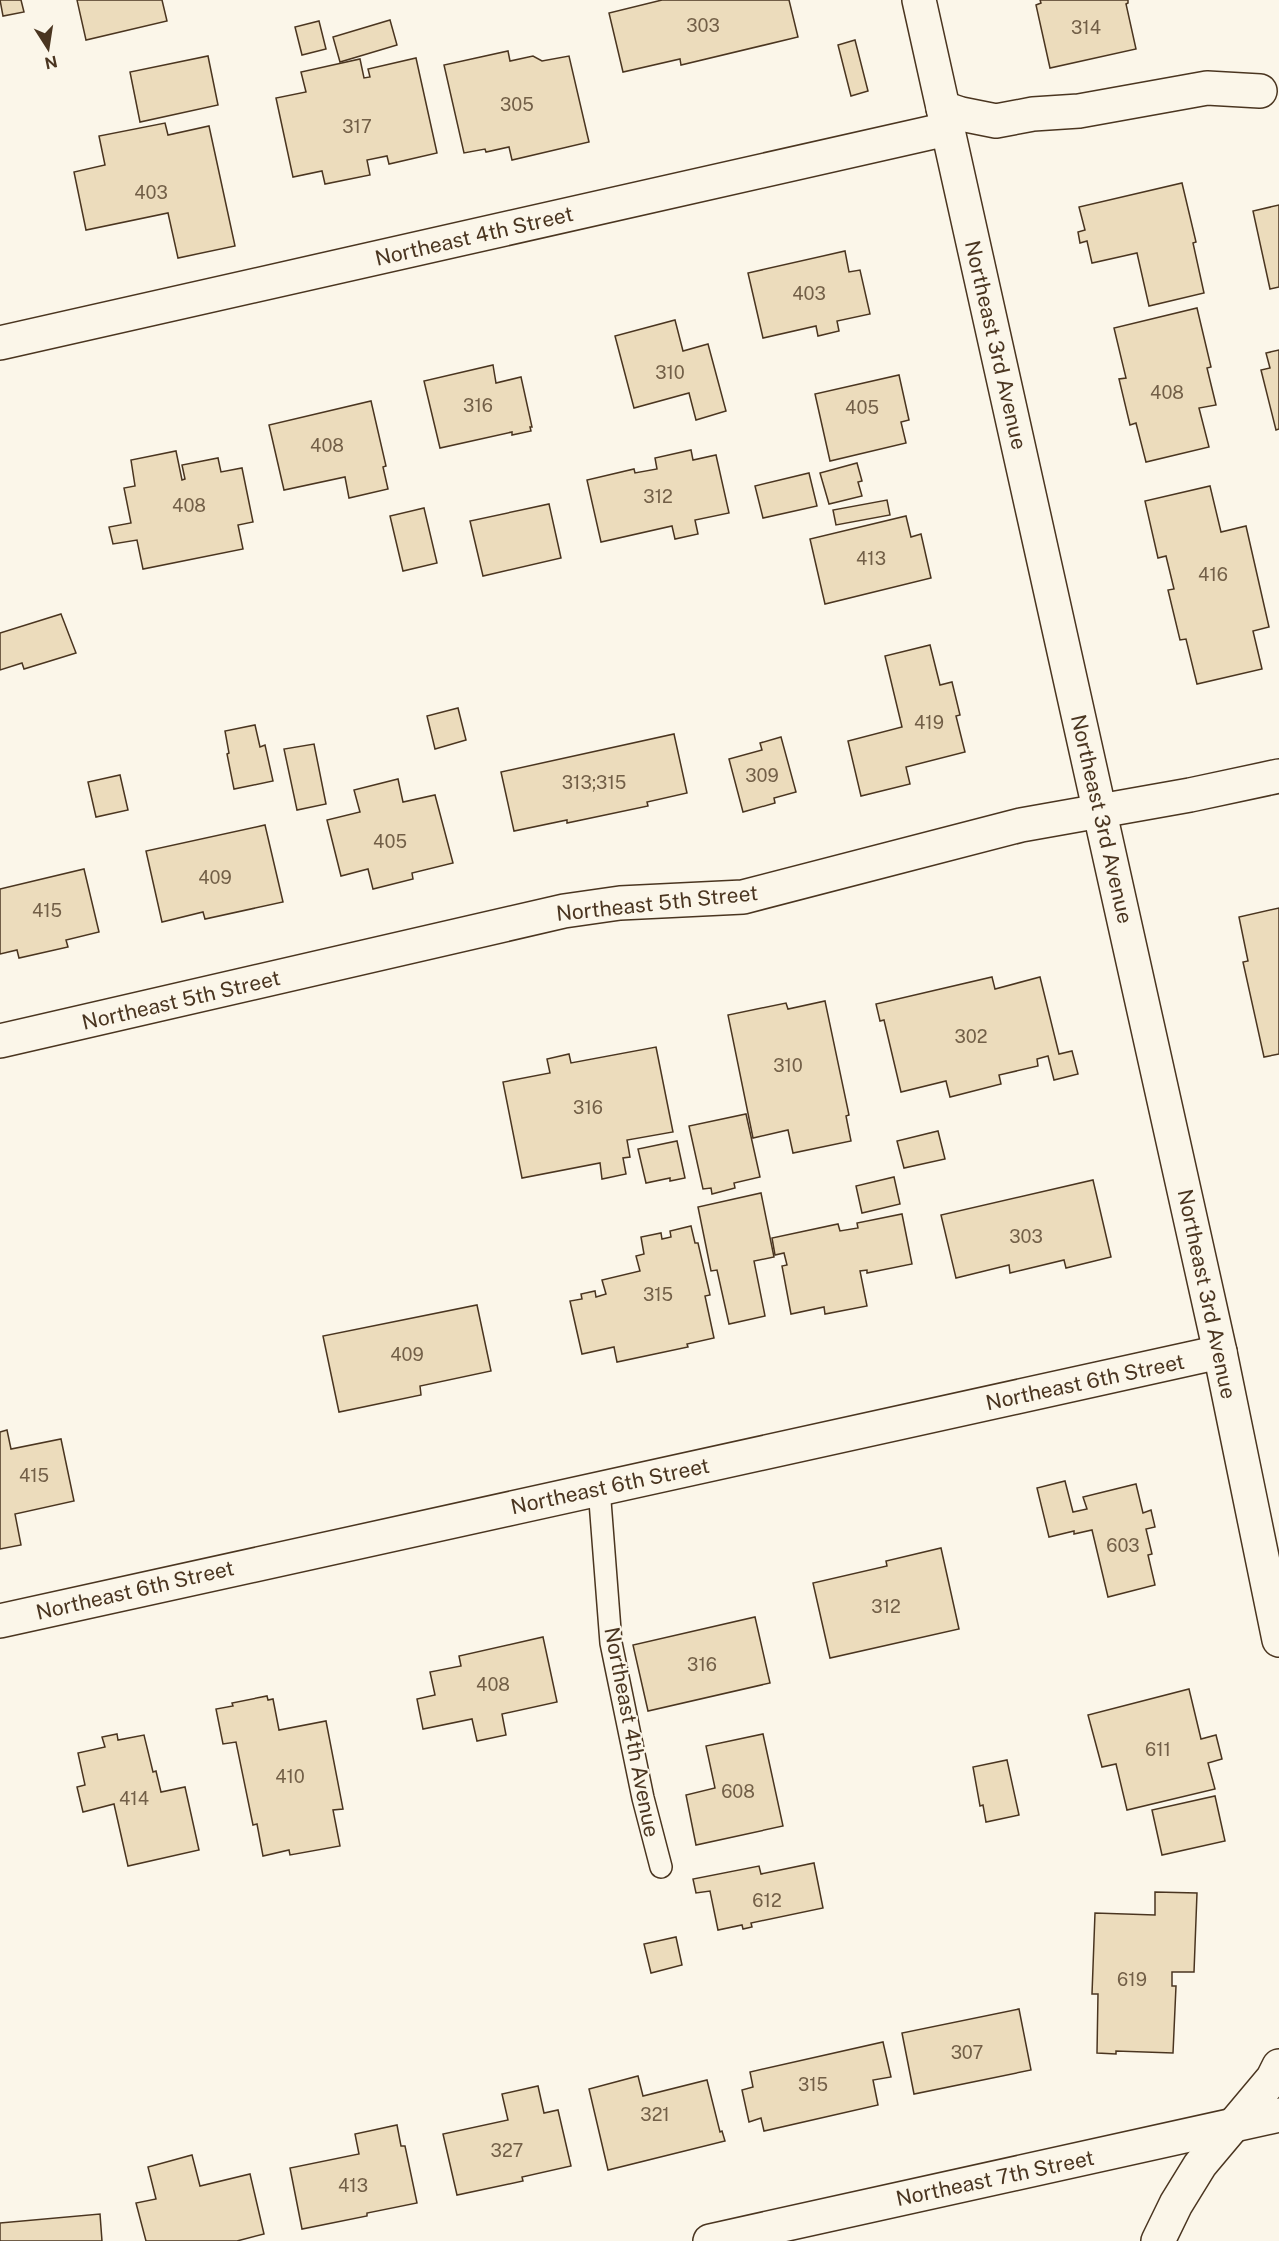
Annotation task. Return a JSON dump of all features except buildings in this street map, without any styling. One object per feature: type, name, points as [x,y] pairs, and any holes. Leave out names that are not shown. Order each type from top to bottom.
[{"type":"street","name":"Northeast 3rd Avenue","points":[[919,0],[1220,1352],[1279,1640]]},
{"type":"street","points":[[945,118],[961,114],[996,120],[1033,114],[1079,111],[1207,88],[1260,91]]},
{"type":"street","name":"Northeast 4th Street","points":[[0,343],[945,118]]},
{"type":"street","name":"Northeast 5th Street","points":[[0,1041],[564,911],[620,903],[743,897],[1021,825],[1190,795],[1279,776]]},
{"type":"street","name":"Northeast 6th Street","points":[[0,1621],[1220,1352]]},
{"type":"street","points":[[1158,2241],[1176,2204],[1200,2165],[1273,2078],[1279,2066]]},
{"type":"street","name":"Northeast 7th Street","points":[[710,2241],[1279,2115]]},
{"type":"lane","name":"Northeast 4th Avenue","points":[[599,1488],[611,1643],[643,1798],[661,1866]]}]
